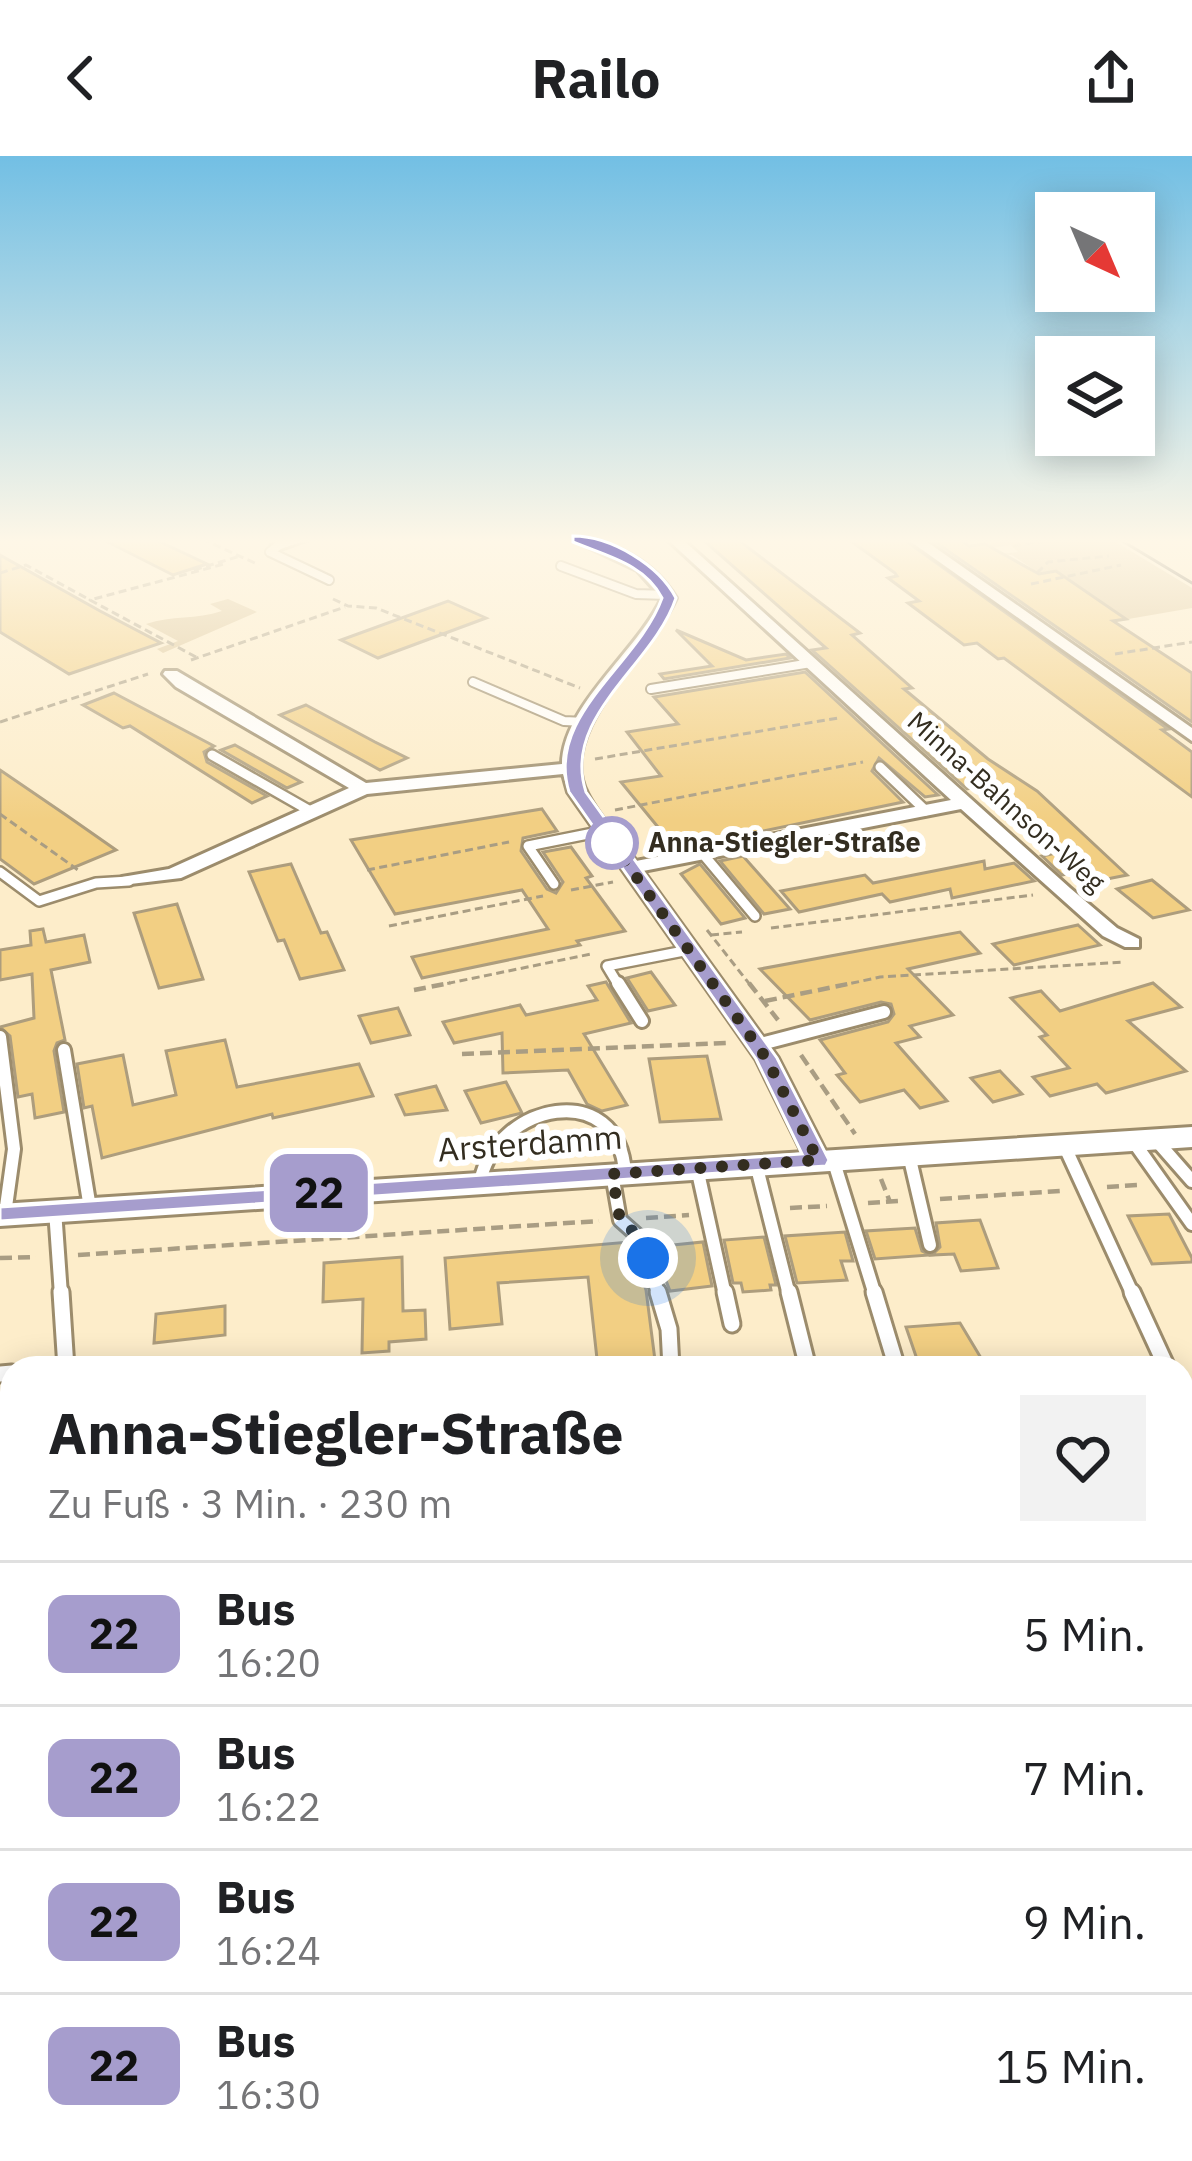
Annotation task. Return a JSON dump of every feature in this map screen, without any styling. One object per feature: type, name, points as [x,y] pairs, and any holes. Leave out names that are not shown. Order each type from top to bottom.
[{"type":"street","points":[[653,633],[585,722],[572,748],[577,792],[757,1045],[825,1160]]},
{"type":"street","name":"Minna-Bahnson-Weg","points":[[778,633],[1063,892],[1110,932],[1132,943]]},
{"type":"street","points":[[1039,633],[1192,736]]},
{"type":"street","points":[[171,674],[363,789]]},
{"type":"street","points":[[129,881],[174,874],[363,789],[576,765]]},
{"type":"street","points":[[631,868],[965,803]]},
{"type":"street","name":"Arsterdamm","points":[[3,1215],[1192,1137]]},
{"type":"lane","points":[[651,689],[811,662]]},
{"type":"lane","points":[[472,682],[564,721],[585,722]]},
{"type":"lane","points":[[212,755],[312,812]]},
{"type":"lane","points":[[880,767],[926,811]]},
{"type":"lane","points":[[554,884],[528,846],[603,831]]},
{"type":"lane","points":[[703,854],[755,916]]},
{"type":"lane","points":[[0,872],[39,901],[96,883],[129,881]]},
{"type":"lane","points":[[642,1021],[607,966],[689,950]]},
{"type":"lane","points":[[757,1045],[884,1012]]},
{"type":"lane","points":[[0,1036],[14,1149],[3,1215]]},
{"type":"lane","points":[[64,1050],[90,1208]]},
{"type":"lane","points":[[480,1182],[480,1167],[489,1148],[513,1127],[544,1114],[570,1112],[611,1127],[621,1141],[620,1220],[638,1236],[648,1258],[669,1329],[670,1356]]},
{"type":"lane","points":[[1144,1140],[1192,1181]]},
{"type":"lane","points":[[1144,1140],[1159,1183],[1192,1224]]},
{"type":"lane","points":[[1064,1145],[1161,1356]]},
{"type":"lane","points":[[909,1155],[930,1245]]},
{"type":"lane","points":[[825,1160],[847,1205],[893,1356]]},
{"type":"lane","points":[[756,1164],[805,1356]]},
{"type":"lane","points":[[697,1168],[732,1324]]},
{"type":"lane","points":[[56,1210],[65,1356]]},
{"type":"path","points":[[151,633],[197,657]]},
{"type":"path","points":[[0,722],[138,674],[171,674],[197,657],[269,633]]},
{"type":"path","points":[[439,633],[586,690]]},
{"type":"path","points":[[1084,659],[1192,642]]},
{"type":"path","points":[[576,765],[867,713]]},
{"type":"path","points":[[576,765],[592,744]]},
{"type":"path","points":[[609,811],[910,753]]},
{"type":"path","points":[[0,814],[96,883]]},
{"type":"path","points":[[367,870],[507,843]]},
{"type":"path","points":[[389,926],[614,882]]},
{"type":"path","points":[[711,935],[1063,892]]},
{"type":"path","points":[[696,917],[765,1001],[849,1129],[863,1140],[890,1202]]},
{"type":"path","points":[[765,1001],[880,977],[1128,962],[1132,943]]},
{"type":"path","points":[[414,990],[597,953]]},
{"type":"path","points":[[463,1054],[728,1042]]},
{"type":"path","points":[[770,1210],[1159,1183]]},
{"type":"path","points":[[0,1258],[709,1214]]},
{"type":"shaded area","points":[[162,633],[210,633],[163,653],[157,649],[178,641]]},
{"type":"building","points":[[1,633],[141,633],[161,643],[69,674]]},
{"type":"building","points":[[361,633],[447,633],[378,658],[341,640]]},
{"type":"building","points":[[679,633],[746,660],[786,654],[790,658],[664,679],[660,674],[712,666]]},
{"type":"building","points":[[808,633],[859,633],[852,635],[912,688],[904,689],[988,759],[1037,791],[1127,875],[1087,883],[1074,872],[1062,875],[1042,856],[1052,854],[982,786],[967,789],[812,650],[826,648]]},
{"type":"building","points":[[947,633],[1034,633],[1168,729],[1162,730],[1192,752],[1192,797],[1004,658],[998,659],[977,643],[964,645]]},
{"type":"building","points":[[1064,633],[1131,633],[1192,673],[1192,722]]},
{"type":"building","points":[[805,672],[938,795],[925,797],[879,758],[872,771],[903,802],[676,849],[621,782],[661,776],[627,732],[678,724],[654,697]]},
{"type":"building","points":[[114,693],[214,746],[204,752],[207,762],[267,796],[252,803],[130,726],[123,728],[83,705]]},
{"type":"building","points":[[306,705],[407,758],[380,770],[280,715]]},
{"type":"building","points":[[235,745],[301,782],[287,788],[221,750]]},
{"type":"building","points":[[0,770],[116,850],[34,884],[0,859]]},
{"type":"building","points":[[542,809],[557,831],[523,838],[521,851],[547,889],[556,893],[563,882],[543,852],[571,847],[592,876],[586,878],[625,931],[422,978],[412,957],[548,929],[522,890],[395,914],[351,840]]},
{"type":"building","points":[[743,856],[790,909],[764,914],[720,861]]},
{"type":"building","points":[[984,861],[985,869],[1014,863],[1034,881],[952,898],[950,889],[890,902],[882,894],[799,912],[781,891],[865,875],[873,883]]},
{"type":"building","points":[[291,864],[321,933],[327,932],[344,970],[300,979],[284,940],[278,941],[249,872]]},
{"type":"building","points":[[700,864],[745,918],[721,924],[681,874]]},
{"type":"building","points":[[1152,880],[1189,910],[1153,918],[1117,889]]},
{"type":"building","points":[[177,904],[203,979],[159,988],[134,913]]},
{"type":"building","points":[[1078,925],[1100,945],[1014,965],[993,944]]},
{"type":"building","points":[[43,929],[46,942],[84,935],[90,962],[51,970],[65,1040],[54,1051],[64,1112],[35,1118],[32,1094],[18,1097],[10,1036],[0,1027],[34,1018],[32,974],[0,980],[0,950],[31,945],[30,931]]},
{"type":"building","points":[[960,932],[980,953],[908,969],[953,1015],[910,1026],[920,1037],[896,1043],[947,1101],[920,1108],[904,1090],[860,1102],[837,1075],[845,1073],[820,1040],[888,1022],[894,1014],[891,1004],[881,1002],[810,1020],[760,969]]},
{"type":"building","points":[[651,972],[675,1005],[648,1011],[627,978]]},
{"type":"building","points":[[606,982],[631,1023],[584,1034],[627,1105],[602,1111],[587,1104],[568,1070],[503,1073],[502,1033],[454,1043],[443,1022],[520,1005],[526,1015],[597,1000],[588,986]]},
{"type":"building","points":[[1153,983],[1181,1007],[1128,1021],[1186,1071],[1106,1093],[1097,1084],[1050,1096],[1033,1077],[1069,1068],[1040,1037],[1047,1035],[1011,998],[1041,991],[1060,1011]]},
{"type":"building","points":[[398,1008],[410,1035],[371,1043],[359,1016]]},
{"type":"building","points":[[225,1040],[237,1087],[359,1064],[373,1096],[273,1118],[272,1114],[102,1158],[92,1106],[84,1108],[77,1064],[123,1055],[133,1105],[176,1095],[166,1051]]},
{"type":"building","points":[[707,1056],[721,1119],[660,1122],[649,1059]]},
{"type":"building","points":[[1000,1071],[1022,1094],[993,1102],[971,1078]]},
{"type":"building","points":[[506,1082],[522,1113],[481,1123],[465,1091]]},
{"type":"building","points":[[436,1086],[447,1110],[405,1115],[396,1095]]},
{"type":"building","points":[[1169,1214],[1192,1262],[1152,1264],[1128,1216]]},
{"type":"building","points":[[980,1220],[998,1268],[961,1271],[954,1254],[932,1255],[940,1247],[936,1223]]},
{"type":"building","points":[[915,1228],[922,1251],[930,1255],[875,1259],[866,1231]]},
{"type":"building","points":[[845,1232],[853,1261],[841,1261],[847,1280],[797,1283],[785,1236]]},
{"type":"building","points":[[764,1237],[776,1285],[770,1285],[771,1290],[743,1292],[741,1283],[733,1283],[724,1240]]},
{"type":"building","points":[[629,1242],[646,1290],[654,1356],[597,1356],[588,1277],[498,1283],[502,1324],[450,1329],[445,1258]]},
{"type":"building","points":[[703,1242],[712,1286],[670,1291],[653,1247]]},
{"type":"building","points":[[402,1257],[403,1311],[425,1310],[426,1339],[389,1342],[389,1351],[362,1353],[363,1299],[323,1302],[324,1263]]},
{"type":"building","points":[[225,1306],[225,1335],[154,1343],[156,1314]]},
{"type":"building","points":[[960,1323],[980,1356],[916,1356],[906,1327]]},
{"type":"bus line","name":"22","points":[[0,1215],[818,1160],[766,1058],[577,792],[570,768],[578,731],[653,633]]},
{"type":"place","name":"Anna-Stiegler-Straße","points":[[612,843]]},
{"type":"route","points":[[612,843],[766,1058],[818,1160],[612,1174],[620,1220],[638,1236],[648,1258]]}]
